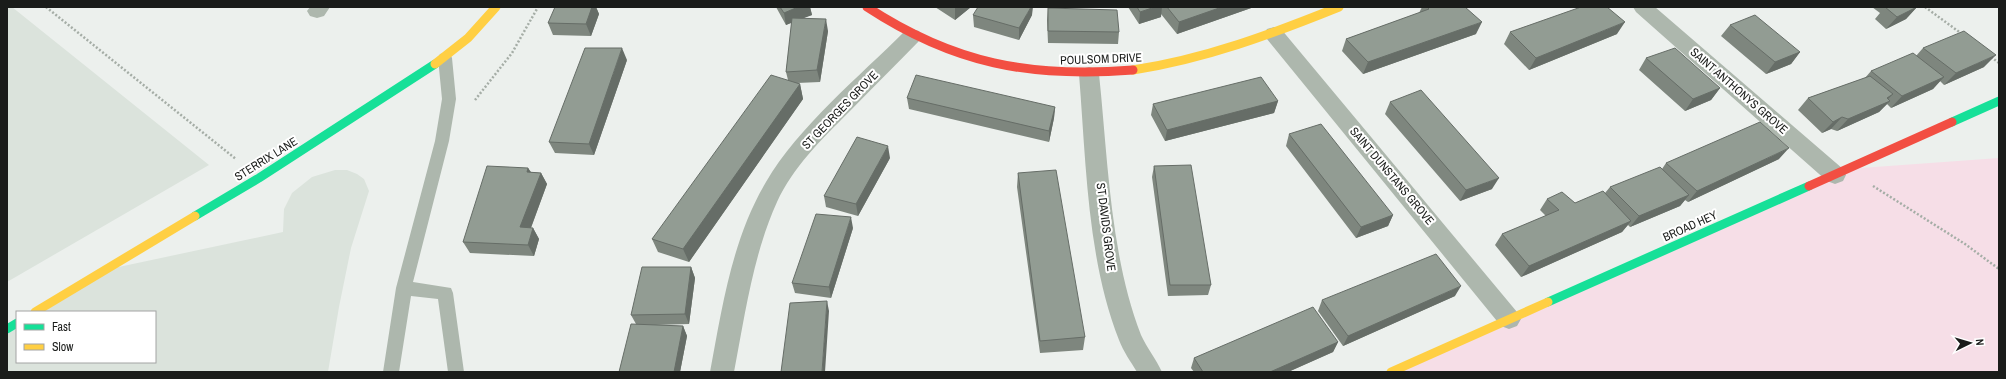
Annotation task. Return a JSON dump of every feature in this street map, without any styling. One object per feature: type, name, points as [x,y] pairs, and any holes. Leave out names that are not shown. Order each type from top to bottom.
[{"type":"street","name":"STERRIX LANE","points":[[37,311],[259,178],[445,58],[483,24],[496,7]]},
{"type":"street","name":"POULSOM DRIVE","points":[[867,7],[912,36],[974,58],[1006,66],[1060,73],[1089,74],[1150,69],[1182,63],[1274,34],[1339,7]]},
{"type":"street","name":"SAINT ANTHONYS GROVE","points":[[1643,7],[1841,172]]},
{"type":"street","name":"SAINT DUNSTANS GROVE","points":[[1274,34],[1509,319]]},
{"type":"street","name":"ST GEORGES GROVE","points":[[722,372],[738,287],[752,238],[767,201],[788,167],[813,135],[912,36]]},
{"type":"street","name":"ST DAVIDS GROVE","points":[[1089,74],[1106,252],[1115,291],[1131,340],[1150,372]]},
{"type":"street","name":"BROAD HEY","points":[[1391,372],[1999,101]]},
{"type":"street","points":[[7,329],[16,324]]},
{"type":"lane","points":[[391,372],[404,288],[442,141],[448,98],[445,58]]},
{"type":"lane","points":[[404,288],[445,293],[456,372]]},
{"type":"path","points":[[46,7],[259,178]]},
{"type":"path","points":[[472,104],[512,53],[538,7]]},
{"type":"path","points":[[1925,7],[1964,35]]},
{"type":"path","points":[[1987,54],[1999,63]]},
{"type":"path","points":[[1841,172],[1965,244],[1999,269]]},
{"type":"shaded area","points":[[7,7],[12,7],[209,165],[7,282]]},
{"type":"shaded area","points":[[1999,158],[1999,372],[1391,372],[1847,169]]},
{"type":"shaded area","points":[[335,170],[347,170],[364,179],[369,191],[351,248],[328,372],[7,372],[7,334],[16,329],[16,363],[156,363],[156,311],[45,311],[114,268],[283,232],[284,209],[292,193],[312,177]]},
{"type":"building","points":[[555,7],[592,7],[586,24],[548,23]]},
{"type":"building","points":[[780,7],[798,7],[784,13]]},
{"type":"building","points":[[978,7],[1031,7],[1019,28],[973,15]]},
{"type":"building","points":[[1137,7],[1155,7],[1140,12]]},
{"type":"building","points":[[1167,7],[1222,7],[1179,22]]},
{"type":"building","points":[[1427,7],[1465,7],[1482,22],[1368,62],[1346,39],[1429,9]]},
{"type":"building","points":[[1581,7],[1607,7],[1625,22],[1536,58],[1510,32]]},
{"type":"building","points":[[1885,7],[1917,7],[1897,17]]},
{"type":"building","points":[[1048,8],[1117,10],[1119,32],[1048,31]]},
{"type":"building","points":[[1755,15],[1800,52],[1775,62],[1730,25]]},
{"type":"building","points":[[792,18],[826,19],[817,70],[786,72]]},
{"type":"building","points":[[1964,31],[1996,55],[1956,73],[1923,48]]},
{"type":"building","points":[[585,48],[622,48],[589,144],[549,142]]},
{"type":"building","points":[[1675,48],[1720,88],[1693,99],[1646,58]]},
{"type":"building","points":[[1913,53],[1944,77],[1902,96],[1871,71]]},
{"type":"building","points":[[771,75],[800,84],[683,249],[652,239]]},
{"type":"building","points":[[916,75],[1055,107],[1049,131],[907,98]]},
{"type":"building","points":[[1870,76],[1893,94],[1887,98],[1890,101],[1848,119],[1842,117],[1833,122],[1808,98]]},
{"type":"building","points":[[1261,77],[1278,101],[1167,130],[1153,104]]},
{"type":"building","points":[[1421,90],[1499,178],[1466,190],[1390,102]]},
{"type":"building","points":[[1760,122],[1789,148],[1697,191],[1666,163]]},
{"type":"building","points":[[1321,124],[1393,215],[1361,227],[1289,134]]},
{"type":"building","points":[[857,137],[888,146],[856,204],[824,196]]},
{"type":"building","points":[[1191,165],[1211,285],[1170,285],[1154,166]]},
{"type":"building","points":[[487,166],[528,168],[527,172],[541,173],[520,227],[533,228],[528,245],[463,242]]},
{"type":"building","points":[[1660,167],[1689,195],[1639,216],[1610,187]]},
{"type":"building","points":[[1056,170],[1085,337],[1040,341],[1018,173]]},
{"type":"building","points":[[1603,191],[1631,221],[1529,266],[1502,234],[1559,210],[1547,199],[1562,192],[1575,203]]},
{"type":"building","points":[[816,214],[851,217],[829,287],[792,283]]},
{"type":"building","points":[[1436,254],[1461,286],[1348,336],[1322,300]]},
{"type":"building","points":[[642,267],[691,267],[685,314],[631,315]]},
{"type":"building","points":[[827,301],[822,372],[781,372],[790,303]]},
{"type":"building","points":[[1313,307],[1338,342],[1270,372],[1203,372],[1194,358]]},
{"type":"building","points":[[631,324],[683,326],[674,372],[619,372]]},
{"type":"traffic: fast","points":[[195,216],[259,178],[435,64]]},
{"type":"traffic: fast","points":[[1952,122],[1999,101]]},
{"type":"traffic: fast","points":[[1548,302],[1809,186]]},
{"type":"traffic: fast","points":[[7,329],[16,324]]},
{"type":"traffic: slow","points":[[435,64],[468,38],[496,7]]},
{"type":"traffic: slow","points":[[1133,70],[1160,66],[1212,53],[1289,27],[1339,7]]},
{"type":"traffic: slow","points":[[37,311],[195,216]]},
{"type":"traffic: slow","points":[[1391,372],[1548,302]]},
{"type":"traffic: jam","points":[[867,7],[896,26],[927,42],[994,64],[1029,70],[1064,73],[1099,73],[1133,70]]},
{"type":"traffic: jam","points":[[1809,186],[1952,122]]}]
